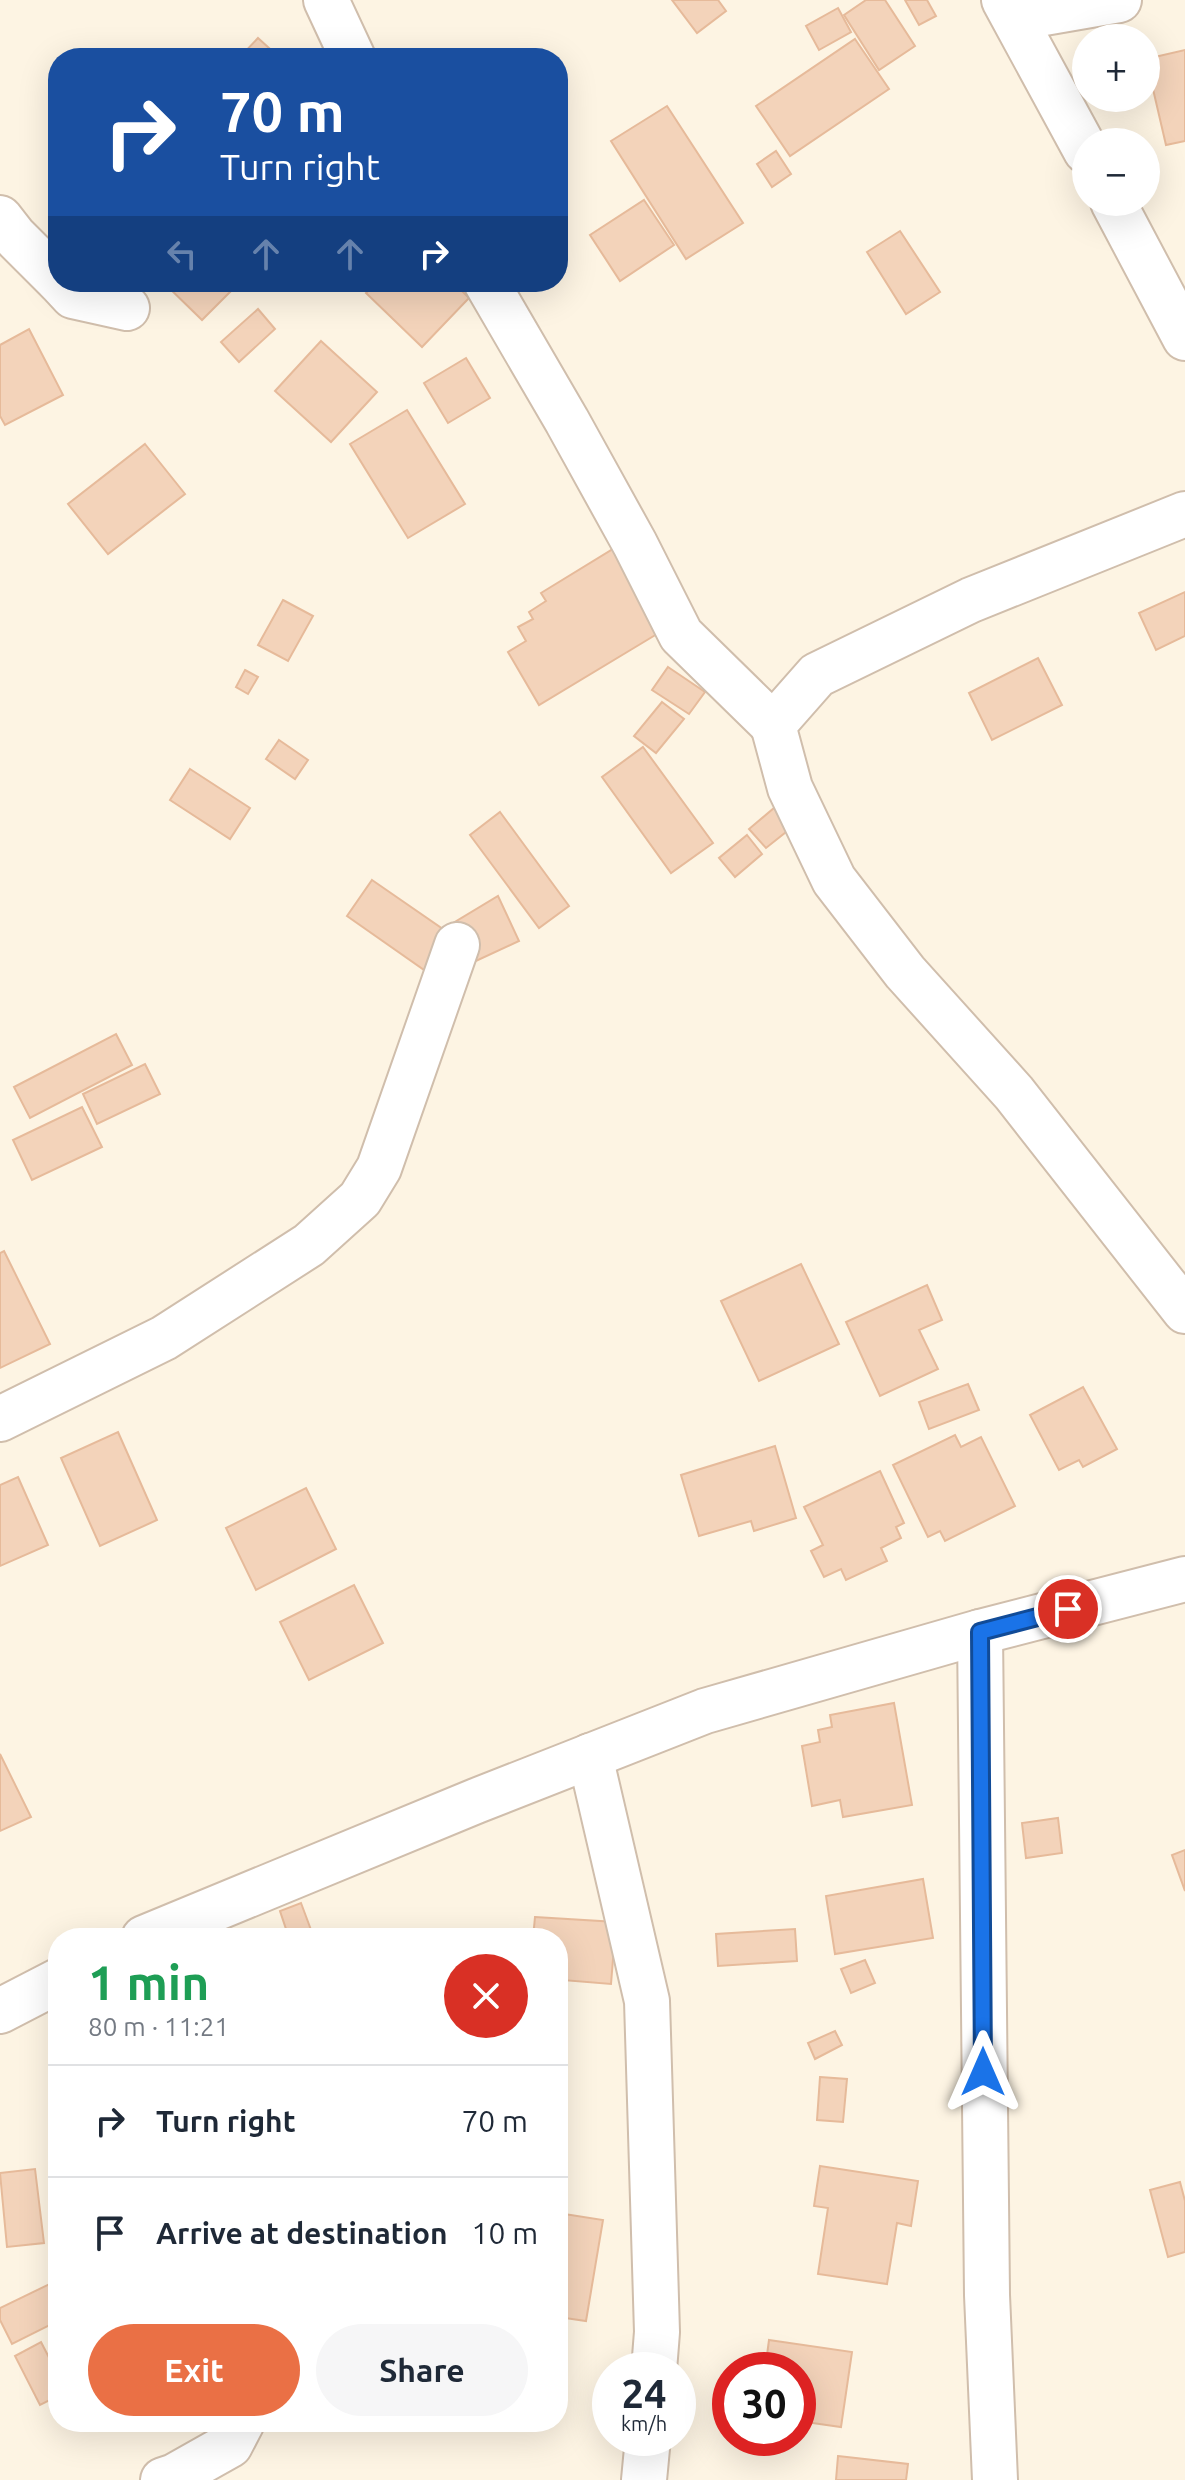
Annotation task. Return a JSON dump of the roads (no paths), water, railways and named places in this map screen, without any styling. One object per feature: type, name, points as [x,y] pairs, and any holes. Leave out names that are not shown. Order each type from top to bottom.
[{"type":"street","points":[[326,0],[348,48]]},
{"type":"street","points":[[1074,128],[1010,9],[1119,0]]},
{"type":"street","points":[[1120,216],[1185,338]]},
{"type":"street","points":[[0,218],[48,270]]},
{"type":"street","points":[[69,292],[73,296],[127,308]]},
{"type":"street","points":[[492,292],[582,448],[681,635],[773,725],[790,788],[834,880],[905,972],[1014,1093],[1185,1311]]},
{"type":"street","points":[[773,725],[817,675],[971,600],[1185,514]]},
{"type":"street","points":[[0,1419],[164,1338],[309,1245],[360,1199],[379,1168],[457,945]]},
{"type":"street","points":[[169,1928],[705,1711],[980,1632],[1185,1579]]},
{"type":"street","points":[[980,1632],[986,2263],[995,2480]]},
{"type":"street","points":[[590,1756],[647,2001],[655,2352]]},
{"type":"street","points":[[0,2011],[48,1986]]},
{"type":"street","points":[[163,2480],[230,2445],[237,2432]]},
{"type":"street","points":[[644,2480],[646,2456]]}]
